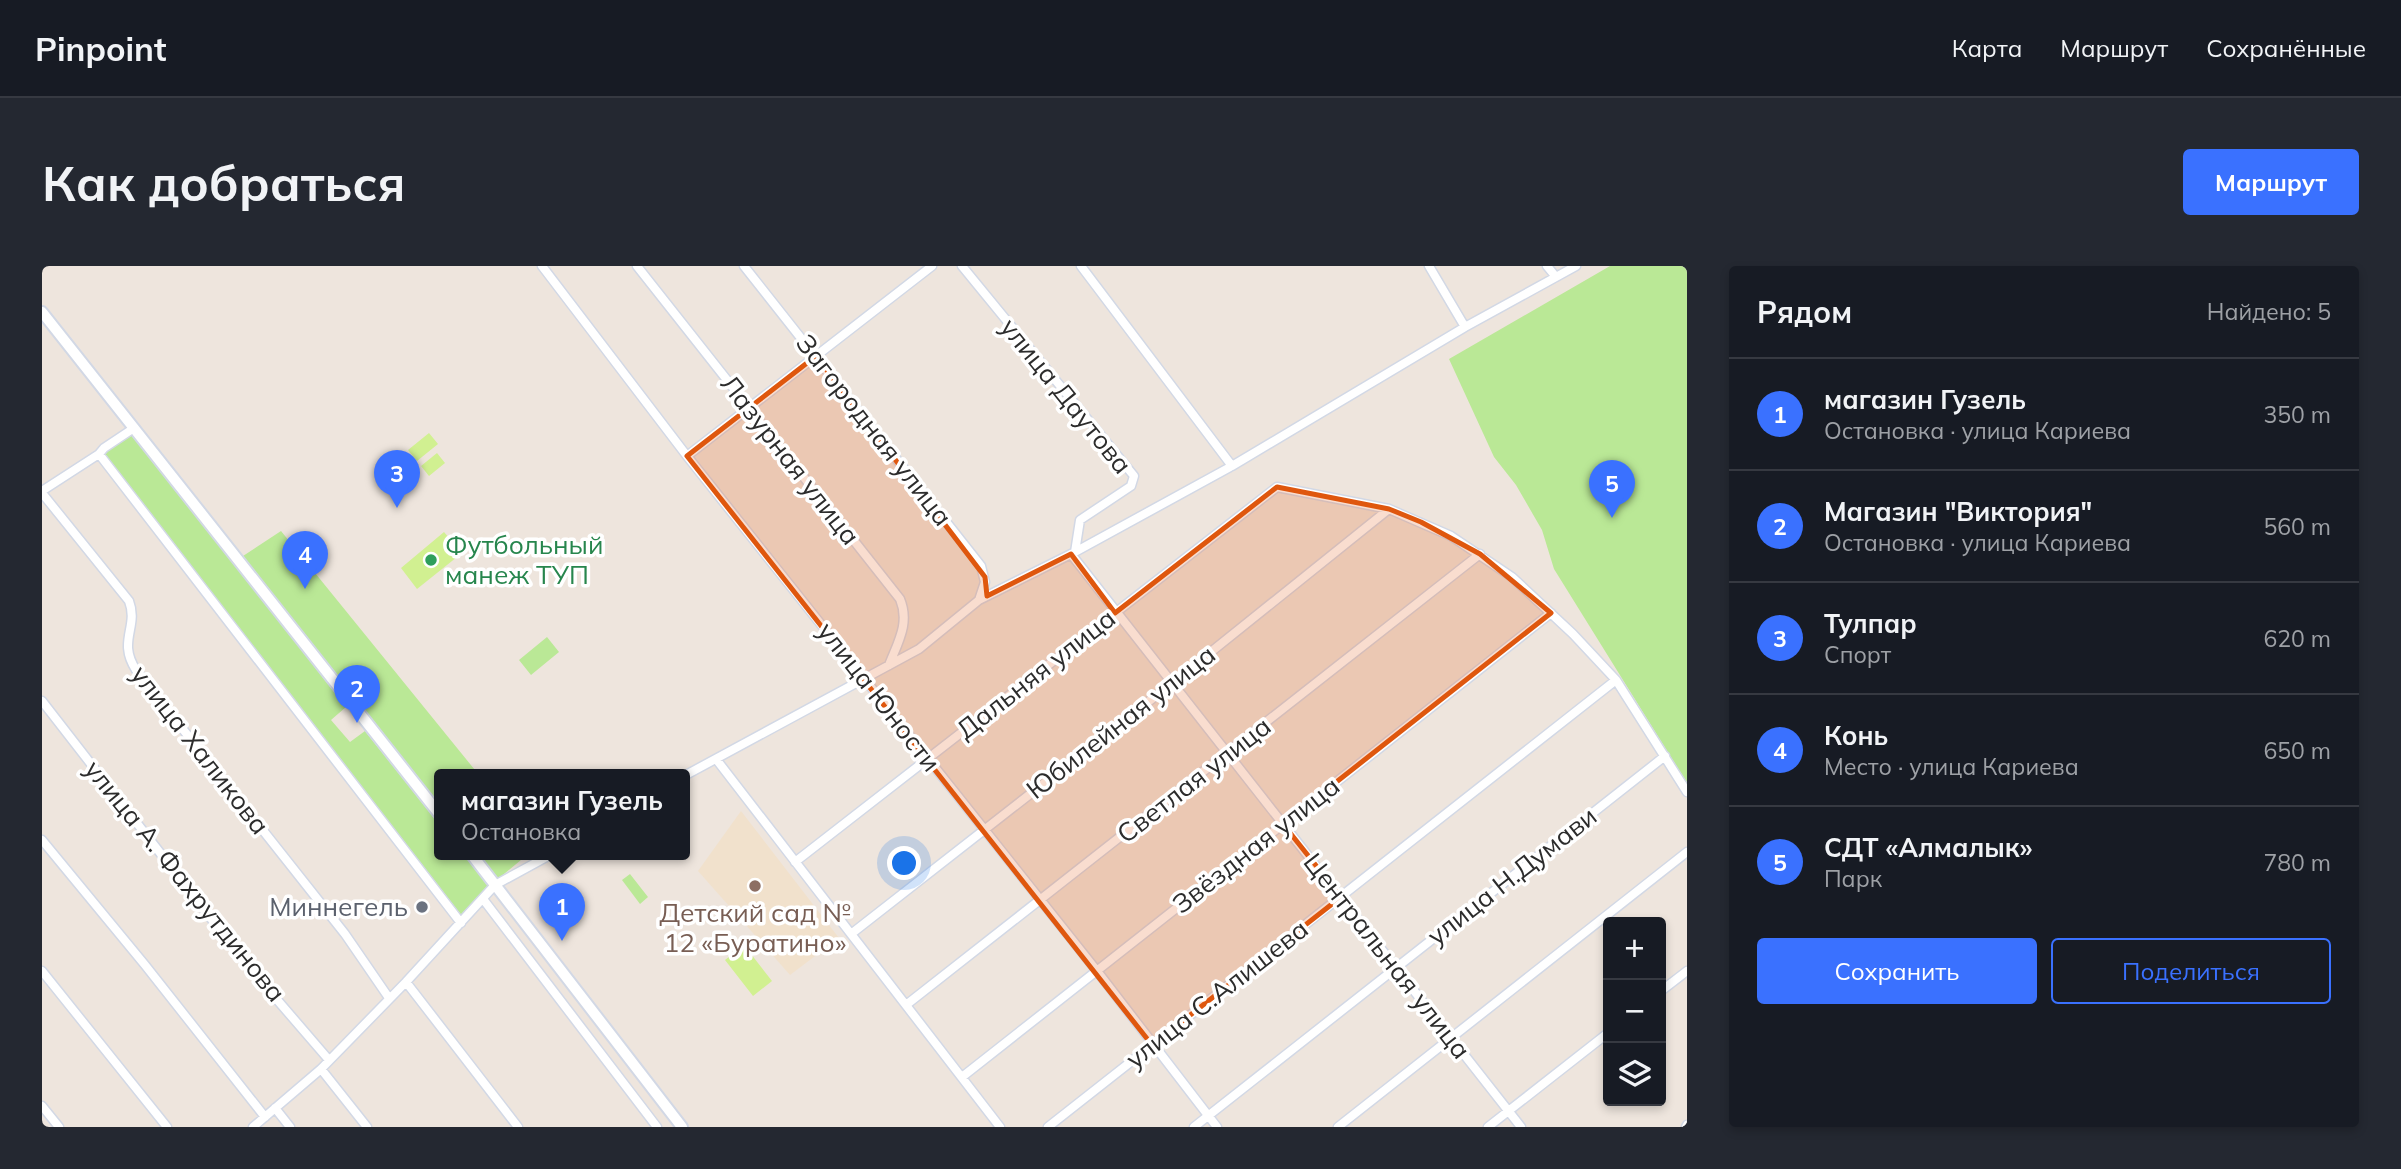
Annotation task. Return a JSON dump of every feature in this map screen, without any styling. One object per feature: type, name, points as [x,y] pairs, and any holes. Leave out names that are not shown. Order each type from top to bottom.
[{"type":"main road","points":[[42,312],[434,809]]},
{"type":"main road","points":[[476,860],[682,1127]]},
{"type":"street","name":"улица Юности","points":[[542,266],[687,456],[1097,971],[1217,1127]]},
{"type":"street","name":"Лазурная улица","points":[[637,266],[900,599],[905,610],[905,621],[889,665]]},
{"type":"street","name":"Загородная улица","points":[[744,266],[981,566],[985,582],[979,600]]},
{"type":"street","points":[[687,456],[932,266]]},
{"type":"street","name":"улица Даутова","points":[[962,266],[1134,476],[1131,486],[1080,520],[1073,553]]},
{"type":"street","points":[[1081,266],[1233,466]]},
{"type":"street","points":[[1429,266],[1465,327]]},
{"type":"street","points":[[1547,266],[1556,277]]},
{"type":"street","points":[[690,773],[919,649],[979,600],[1073,553],[1233,466],[1465,327],[1576,266]]},
{"type":"street","points":[[42,492],[134,428]]},
{"type":"street","points":[[99,454],[461,923]]},
{"type":"street","name":"Дальняя улица","points":[[795,862],[1277,487],[1389,509]]},
{"type":"street","name":"улица Халикова","points":[[42,492],[129,601],[132,616],[126,644],[136,670],[345,934],[389,998]]},
{"type":"street","points":[[1389,509],[1421,522],[1480,554],[1512,577],[1551,613],[1616,680],[1687,792]]},
{"type":"street","name":"Юбилейная улица","points":[[851,934],[1171,684],[1389,509]]},
{"type":"street","name":"Центральная улица","points":[[1073,553],[1115,613],[1521,1127]]},
{"type":"street","name":"Светлая улица","points":[[906,1005],[1480,554]]},
{"type":"street","name":"Звёздная улица","points":[[962,1077],[1551,613]]},
{"type":"street","name":"улица С.Алишева","points":[[1048,1127],[1616,680]]},
{"type":"street","name":"улица А. Фахрутдинова","points":[[42,701],[248,965],[329,1060]]},
{"type":"street","name":"улица Н.Думави","points":[[1194,1127],[1665,756]]},
{"type":"street","points":[[716,759],[1000,1127]]},
{"type":"street","points":[[42,840],[265,1117]]},
{"type":"street","points":[[1338,1127],[1687,852]]},
{"type":"street","points":[[253,1127],[321,1069],[495,885],[541,860]]},
{"type":"street","points":[[482,900],[657,1127]]},
{"type":"street","points":[[42,971],[167,1127]]},
{"type":"street","points":[[1666,987],[1687,971]]},
{"type":"street","points":[[406,982],[518,1127]]},
{"type":"street","points":[[1488,1127],[1603,1036]]},
{"type":"street","points":[[321,1069],[367,1127]]},
{"type":"street","points":[[42,1106],[59,1127]]},
{"type":"street","points":[[275,1108],[290,1127]]},
{"type":"highlighted area","points":[[816,356],[985,577],[987,596],[1071,554],[1115,613],[1277,487],[1389,509],[1421,522],[1480,554],[1551,613],[1283,824],[1341,897],[1152,1045],[687,456]]},
{"type":"shaded area","name":"Детский сад № 12 «Буратино»","points":[[741,811],[839,938],[790,975],[698,871]]},
{"type":"green space","points":[[1610,266],[1687,266],[1687,783],[1554,569],[1542,530],[1516,485],[1494,457],[1449,359]]},
{"type":"green space","points":[[429,433],[438,444],[417,461],[408,450]]},
{"type":"green space","points":[[134,435],[346,707],[331,720],[350,742],[365,731],[434,818],[434,860],[468,860],[489,886],[462,916],[105,456],[107,450],[127,436]]},
{"type":"green space","points":[[437,453],[445,463],[429,476],[421,466]]},
{"type":"green space","points":[[281,531],[474,769],[434,769],[434,798],[243,556]]},
{"type":"green space","name":"Футбольный манеж ТУП","points":[[444,532],[462,553],[417,589],[401,568]]},
{"type":"green space","points":[[547,637],[559,652],[531,675],[519,660]]},
{"type":"green space","points":[[484,860],[521,860],[498,879]]},
{"type":"green space","points":[[630,874],[648,897],[640,904],[622,880]]},
{"type":"green space","points":[[744,945],[772,981],[753,996],[725,960]]},
{"type":"place","name":"Тулпар","points":[[397,508]]},
{"type":"place","name":"СДТ «Алмалык»","points":[[1612,518]]},
{"type":"place","name":"Футбольный манеж ТУП","points":[[431,560]]},
{"type":"place","name":"Конь","points":[[305,589]]},
{"type":"place","name":"Магазин \"Виктория\"","points":[[357,723]]},
{"type":"place","name":"Детский сад № 12 «Буратино»","points":[[755,886]]},
{"type":"place","name":"Миннегель","points":[[422,907]]},
{"type":"place","name":"магазин Гузель","points":[[562,941]]}]
